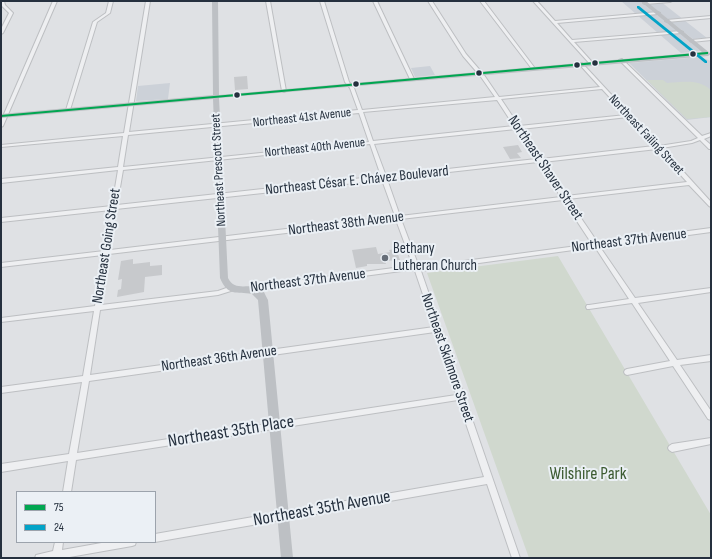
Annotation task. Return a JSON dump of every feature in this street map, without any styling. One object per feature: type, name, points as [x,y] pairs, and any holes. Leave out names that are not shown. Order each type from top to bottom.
[{"type":"street","points":[[1,33],[11,14],[3,5],[2,1]]},
{"type":"street","points":[[1,126],[3,116],[56,1]]},
{"type":"street","points":[[68,110],[96,22],[108,13],[111,1]]},
{"type":"street","name":"Northeast Going Street","points":[[67,491],[148,1]]},
{"type":"street","name":"Northeast Prescott Street","points":[[215,1],[217,126],[224,278],[227,285],[232,288]]},
{"type":"street","points":[[268,1],[284,91]]},
{"type":"street","name":"Northeast Skidmore Street","points":[[322,1],[347,82],[352,88],[372,142],[516,558]]},
{"type":"street","points":[[375,1],[412,79]]},
{"type":"street","name":"Northeast Shaver Street","points":[[430,1],[464,55],[480,73],[498,98],[711,417]]},
{"type":"street","points":[[482,1],[533,68]]},
{"type":"street","points":[[535,1],[591,63]]},
{"type":"street","points":[[644,2],[670,1]]},
{"type":"street","points":[[644,2],[709,54]]},
{"type":"street","points":[[555,22],[658,13]]},
{"type":"street","points":[[667,21],[711,17]]},
{"type":"street","points":[[572,41],[681,32]]},
{"type":"street","points":[[692,41],[711,39]]},
{"type":"street","points":[[3,116],[621,60],[709,54]]},
{"type":"street","points":[[621,60],[711,148]]},
{"type":"street","name":"Northeast Failing Street","points":[[581,64],[711,205]]},
{"type":"street","name":"Northeast 41st Avenue","points":[[1,146],[603,88]]},
{"type":"street","name":"Northeast 40th Avenue","points":[[1,181],[629,116]]},
{"type":"street","name":"Northeast César E. Chávez Boulevard","points":[[1,220],[687,144],[711,134]]},
{"type":"street","name":"Northeast 38th Avenue","points":[[1,265],[690,183]]},
{"type":"street","name":"Northeast 37th Avenue","points":[[1,320],[218,293],[232,288],[256,290],[264,287],[409,268],[417,269],[711,230]]},
{"type":"street","points":[[256,290],[259,292],[263,300],[287,558]]},
{"type":"street","points":[[589,306],[711,290]]},
{"type":"street","name":"Northeast 36th Avenue","points":[[1,390],[437,328]]},
{"type":"street","points":[[627,372],[711,358]]},
{"type":"street","name":"Northeast 35th Place","points":[[1,468],[461,397]]},
{"type":"street","points":[[672,448],[711,441]]},
{"type":"street","name":"Northeast 35th Avenue","points":[[156,538],[489,480]]},
{"type":"street","points":[[56,556],[59,543]]},
{"type":"street","points":[[39,558],[127,543]]},
{"type":"shaded area","points":[[621,1],[640,1],[701,51],[681,53]]},
{"type":"shaded area","points":[[645,1],[660,1],[707,38],[693,39]]},
{"type":"shaded area","points":[[700,57],[711,61],[711,117],[687,120],[629,63]]},
{"type":"shaded area","points":[[430,66],[435,75],[415,77],[411,68]]},
{"type":"shaded area","points":[[170,83],[168,99],[136,101],[138,86]]},
{"type":"green space","points":[[647,80],[663,80],[667,83],[690,82],[706,86],[711,90],[711,117],[687,119]]},
{"type":"green space","name":"Wilshire Park","points":[[558,256],[711,515],[711,558],[529,558],[427,273]]},
{"type":"building","points":[[247,76],[248,89],[235,90],[234,77]]},
{"type":"building","points":[[518,145],[522,152],[517,153],[521,158],[510,159],[503,147]]},
{"type":"building","name":"Bethany Lutheran Church","points":[[376,247],[378,254],[390,252],[389,250],[396,249],[400,260],[385,261],[386,264],[367,264],[367,266],[356,268],[352,250]]},
{"type":"building","points":[[133,259],[133,264],[150,262],[150,266],[162,265],[162,275],[145,277],[144,292],[117,297],[118,290],[121,289],[122,279],[118,280],[121,261]]},
{"type":"transit line","name":"24","points":[[638,7],[706,62]]},
{"type":"transit line","name":"75","points":[[1,116],[707,53]]},
{"type":"place","name":"Bethany Lutheran Church","points":[[385,258]]}]
